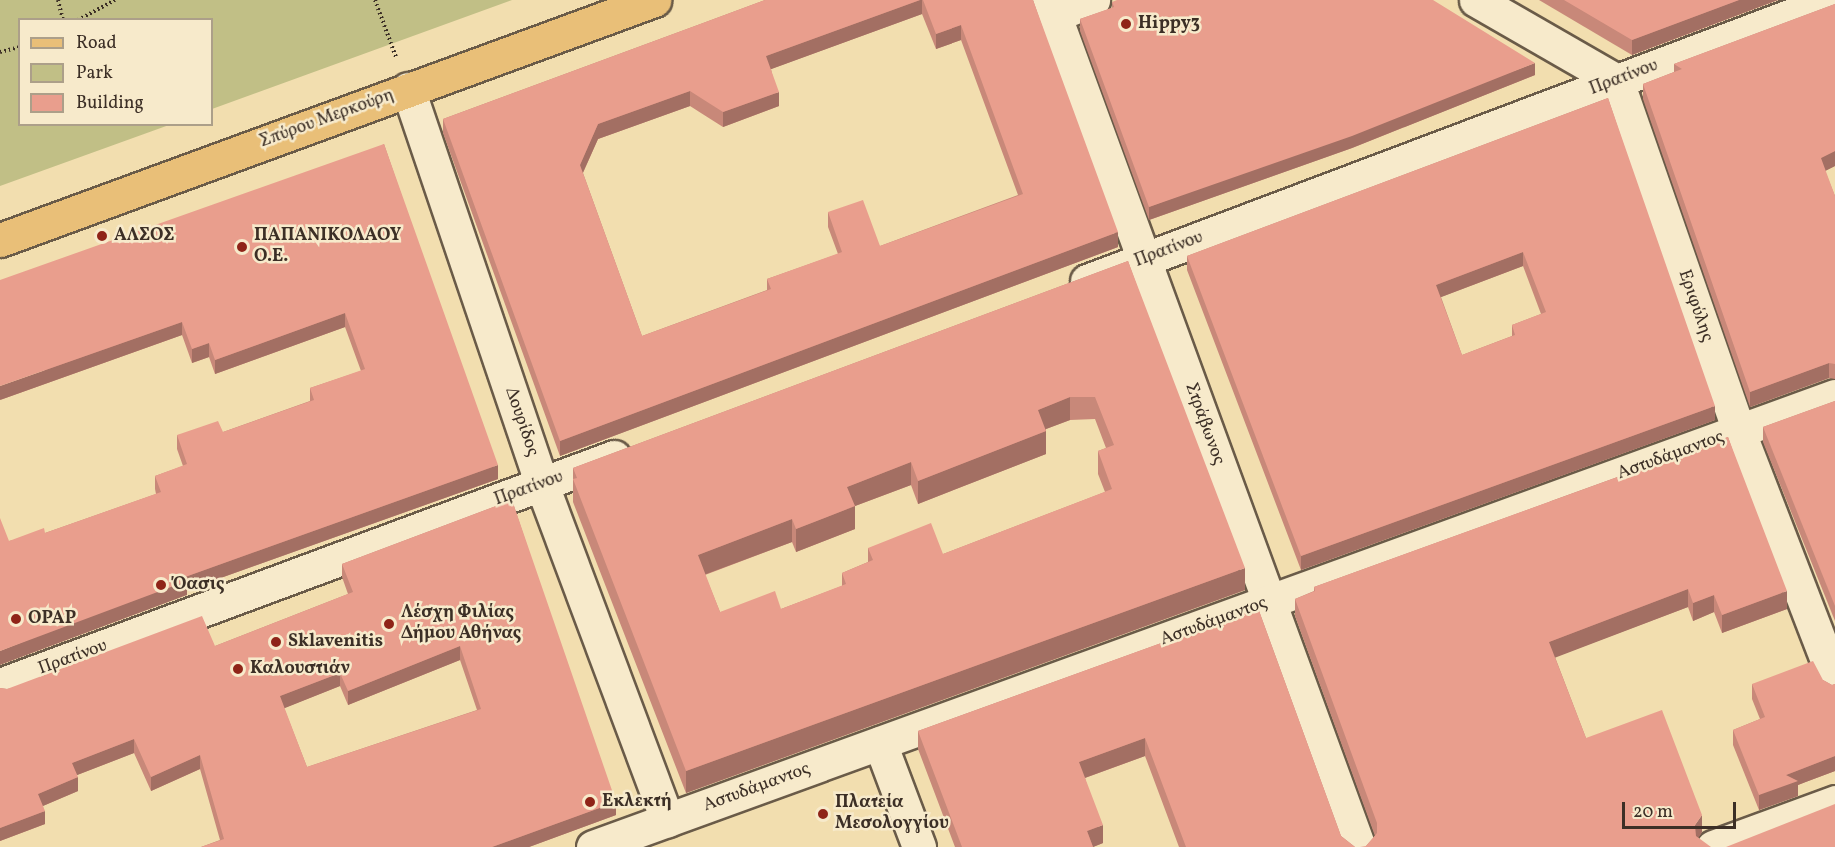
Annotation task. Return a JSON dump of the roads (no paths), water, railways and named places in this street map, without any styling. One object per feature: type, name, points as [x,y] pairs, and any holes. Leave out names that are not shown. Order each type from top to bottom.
[{"type":"main road","name":"Σπύρου Μερκούρη","points":[[0,240],[654,0]]},
{"type":"street","points":[[1052,8],[1093,0]]},
{"type":"street","points":[[1476,0],[1617,81]]},
{"type":"street","name":"Πρατίνου","points":[[1054,293],[1832,0]]},
{"type":"street","name":"Στράβωνος","points":[[1052,8],[1359,847]]},
{"type":"street","name":"Εριφύλης","points":[[1617,81],[1739,432],[1835,681]]},
{"type":"street","name":"Δουρίδος","points":[[408,89],[542,484],[667,820]]},
{"type":"street","name":"Αστυδάμαντος","points":[[593,847],[1835,396]]},
{"type":"street","name":"Πρατίνου","points":[[0,685],[642,447]]},
{"type":"street","points":[[880,743],[919,847]]},
{"type":"street","points":[[1713,847],[1835,802]]},
{"type":"place","name":"Hippy3","points":[[1126,24]]},
{"type":"place","name":"ΑΛΣΟΣ","points":[[102,236]]},
{"type":"place","name":"ΠΑΠΑΝΙΚΟΛΑΟΥ Ο.Ε.","points":[[242,247]]},
{"type":"place","name":"Όασις","points":[[161,585]]},
{"type":"place","name":"OPAP","points":[[16,619]]},
{"type":"place","name":"Λέσχη Φιλίας Δήμου Αθήνας","points":[[389,624]]},
{"type":"place","name":"Sklavenitis","points":[[276,642]]},
{"type":"place","name":"Καλουστιάν","points":[[238,669]]},
{"type":"place","name":"Εκλεκτή","points":[[590,802]]},
{"type":"place","name":"Πλατεία Μεσολογγίου","points":[[823,814]]}]
